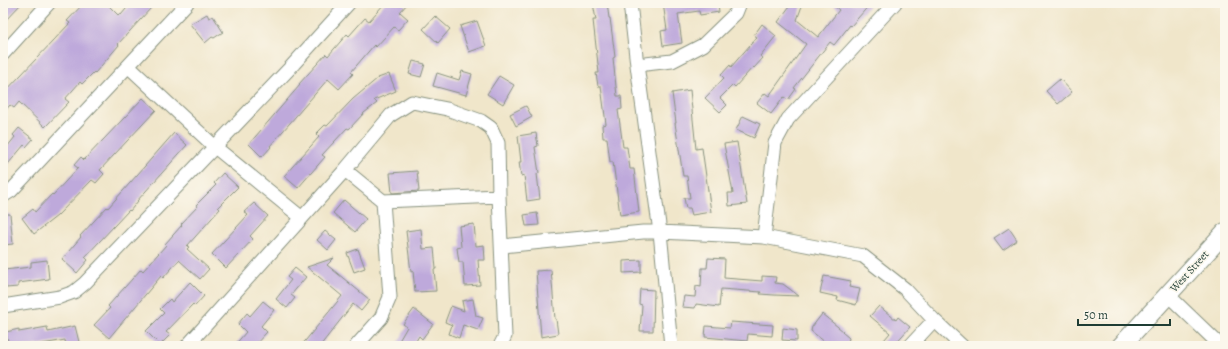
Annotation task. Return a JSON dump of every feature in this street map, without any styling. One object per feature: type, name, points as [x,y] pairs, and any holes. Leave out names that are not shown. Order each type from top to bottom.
[{"type":"street","points":[[3,54],[49,3]]},
{"type":"street","points":[[3,196],[11,191],[187,3]]},
{"type":"street","points":[[3,306],[60,297],[74,292],[85,283],[289,69],[349,3]]},
{"type":"street","points":[[630,3],[660,232],[672,346]]},
{"type":"street","points":[[637,65],[672,61],[703,45],[736,13],[740,3]]},
{"type":"street","points":[[764,237],[774,144],[788,119],[895,3]]},
{"type":"street","points":[[128,66],[215,147],[302,218]]},
{"type":"street","points":[[187,346],[345,170],[391,115],[412,102],[447,109],[481,121],[491,128],[498,143],[505,336],[500,346]]},
{"type":"street","points":[[345,170],[383,201],[499,196]]},
{"type":"street","points":[[356,346],[381,318],[390,297],[383,201]]},
{"type":"street","points":[[502,246],[643,232],[660,232],[764,237],[863,256],[905,289],[934,320],[962,346]]},
{"type":"street","name":"West Street","points":[[1121,346],[1225,232]]},
{"type":"street","points":[[1168,295],[1221,346]]},
{"type":"street","points":[[910,346],[934,320]]},
{"type":"building","points":[[6,3],[22,3],[3,23],[3,6]]},
{"type":"building","points":[[84,3],[106,3],[118,15],[120,13],[121,15],[131,3],[145,3],[151,8],[118,44],[119,45],[95,73],[94,72],[82,84],[80,82],[65,99],[69,102],[45,127],[19,102],[14,108],[10,105],[3,113],[3,94],[70,23],[67,21]]},
{"type":"building","points":[[385,3],[408,3],[400,12],[408,19],[398,30],[394,27],[376,47],[374,45],[351,72],[353,74],[339,89],[328,79],[262,157],[249,144],[326,54],[328,56],[347,34],[349,36],[365,18],[369,21]]},
{"type":"building","points":[[593,3],[607,3],[615,57],[613,58],[617,96],[621,96],[622,109],[618,110],[623,147],[627,147],[630,169],[634,169],[639,212],[620,215],[613,162],[610,162],[607,138],[603,138],[602,125],[606,124],[601,86],[598,86],[596,73],[599,73],[593,20],[596,20]]},
{"type":"building","points":[[663,3],[718,3],[719,12],[700,15],[699,11],[678,14],[682,43],[663,46],[661,31],[667,30]]},
{"type":"building","points":[[792,3],[803,3],[797,20],[818,37],[839,10],[831,3],[871,3],[851,26],[850,25],[834,45],[830,42],[794,88],[796,89],[788,100],[784,97],[771,114],[757,103],[765,93],[769,96],[806,44],[778,22]]},
{"type":"building","points":[[207,14],[209,18],[213,16],[223,32],[214,38],[212,37],[205,43],[190,24]]},
{"type":"building","points":[[435,16],[450,29],[438,43],[423,29]]},
{"type":"building","points":[[477,21],[486,46],[469,52],[460,26]]},
{"type":"building","points":[[762,24],[776,36],[760,56],[763,58],[754,68],[753,67],[735,87],[733,85],[720,98],[727,105],[720,112],[705,98],[724,78],[721,75],[730,65],[731,67],[757,37],[754,35]]},
{"type":"building","points":[[413,61],[425,64],[421,77],[409,74]]},
{"type":"building","points":[[462,71],[472,74],[466,95],[433,86],[437,73],[459,80]]},
{"type":"building","points":[[389,74],[396,91],[374,100],[377,103],[364,113],[349,129],[347,128],[322,155],[325,157],[298,188],[284,176],[319,137],[316,134],[325,125],[327,126],[353,99],[378,78]]},
{"type":"building","points":[[499,76],[514,85],[503,104],[487,94]]},
{"type":"building","points":[[1060,79],[1072,92],[1058,104],[1046,91]]},
{"type":"building","points":[[690,90],[696,149],[702,148],[711,212],[692,215],[690,208],[686,208],[684,198],[690,198],[687,176],[683,176],[672,93]]},
{"type":"building","points":[[143,98],[156,110],[100,170],[104,174],[96,183],[92,180],[57,216],[34,234],[22,218],[33,209],[35,212],[52,194],[53,195],[78,168],[74,165],[81,157],[84,160]]},
{"type":"building","points":[[526,106],[532,117],[516,126],[510,114]]},
{"type":"building","points":[[743,116],[760,124],[754,138],[736,130]]},
{"type":"building","points":[[19,128],[33,139],[26,147],[24,145],[3,170],[3,152],[15,137],[13,135]]},
{"type":"building","points":[[174,133],[187,145],[137,201],[130,211],[129,210],[85,257],[88,260],[77,273],[62,259],[81,237],[80,236],[107,207],[108,208]]},
{"type":"building","points":[[536,133],[538,146],[535,147],[539,173],[537,174],[540,199],[527,201],[524,175],[521,176],[519,162],[521,162],[518,136]]},
{"type":"building","points":[[737,142],[747,204],[729,206],[728,193],[733,193],[724,144]]},
{"type":"building","points":[[417,171],[419,191],[392,193],[390,173]]},
{"type":"building","points":[[223,173],[238,187],[218,207],[220,209],[187,246],[189,247],[187,249],[209,269],[200,279],[179,260],[163,278],[161,276],[109,338],[94,325],[110,308],[108,306],[141,269],[143,271],[166,245],[165,244],[182,225],[181,224],[198,206],[196,205],[216,185],[214,183]]},
{"type":"building","points":[[344,200],[366,219],[355,232],[333,213]]},
{"type":"building","points":[[254,203],[268,216],[250,236],[253,239],[226,268],[212,254],[248,215],[244,212]]},
{"type":"building","points":[[537,213],[539,225],[526,226],[524,215]]},
{"type":"building","points":[[3,214],[10,214],[13,244],[3,245]]},
{"type":"building","points":[[474,224],[476,246],[484,245],[485,260],[478,260],[480,285],[465,286],[463,262],[459,262],[457,248],[461,247],[459,226]]},
{"type":"building","points":[[1009,228],[1017,240],[1003,250],[994,238]]},
{"type":"building","points":[[421,229],[423,249],[434,248],[436,291],[415,292],[406,231]]},
{"type":"building","points":[[325,231],[336,240],[328,250],[317,240]]},
{"type":"building","points":[[358,249],[365,268],[354,272],[347,253]]},
{"type":"building","points":[[334,258],[327,265],[370,300],[361,311],[353,304],[320,346],[301,346],[342,296],[307,267]]},
{"type":"building","points":[[708,258],[725,259],[724,278],[762,281],[762,276],[776,277],[775,283],[783,284],[799,296],[760,294],[761,292],[721,289],[719,307],[696,304],[695,308],[682,307],[684,296],[695,297],[696,286],[701,287],[702,268],[707,268]]},
{"type":"building","points":[[47,260],[49,279],[18,283],[18,287],[6,288],[4,270],[31,267],[31,262]]},
{"type":"building","points":[[641,260],[641,272],[623,273],[623,261]]},
{"type":"building","points":[[295,268],[306,277],[291,295],[295,298],[287,308],[276,299],[291,280],[287,277]]},
{"type":"building","points":[[551,270],[555,319],[558,334],[541,337],[536,271]]},
{"type":"building","points":[[824,276],[851,281],[849,287],[860,289],[856,305],[837,300],[838,297],[820,293]]},
{"type":"building","points":[[190,282],[204,296],[195,306],[193,304],[166,332],[170,335],[160,345],[146,331],[164,313],[160,309],[170,299],[172,302]]},
{"type":"building","points":[[640,289],[654,290],[653,331],[640,331],[642,305],[639,304]]},
{"type":"building","points":[[473,299],[476,316],[483,318],[478,330],[463,325],[459,338],[449,334],[452,325],[445,322],[451,306],[464,311],[462,301]]},
{"type":"building","points":[[263,301],[274,310],[261,326],[267,332],[254,346],[234,346],[246,332],[238,324],[247,313],[250,316]]},
{"type":"building","points":[[879,306],[896,320],[898,317],[910,327],[893,346],[879,346],[890,333],[870,316]]},
{"type":"building","points":[[414,309],[433,324],[422,339],[419,336],[413,346],[396,346],[407,327],[403,324]]},
{"type":"building","points":[[822,314],[843,331],[842,332],[849,338],[847,346],[830,346],[811,331],[812,327]]},
{"type":"building","points":[[731,322],[773,325],[772,336],[748,334],[747,341],[705,337],[706,326],[730,328]]},
{"type":"building","points":[[75,326],[80,346],[66,346],[65,340],[31,346],[9,346],[6,332],[19,329],[19,332],[47,327],[48,332]]},
{"type":"building","points":[[783,328],[797,330],[797,341],[782,340]]}]
